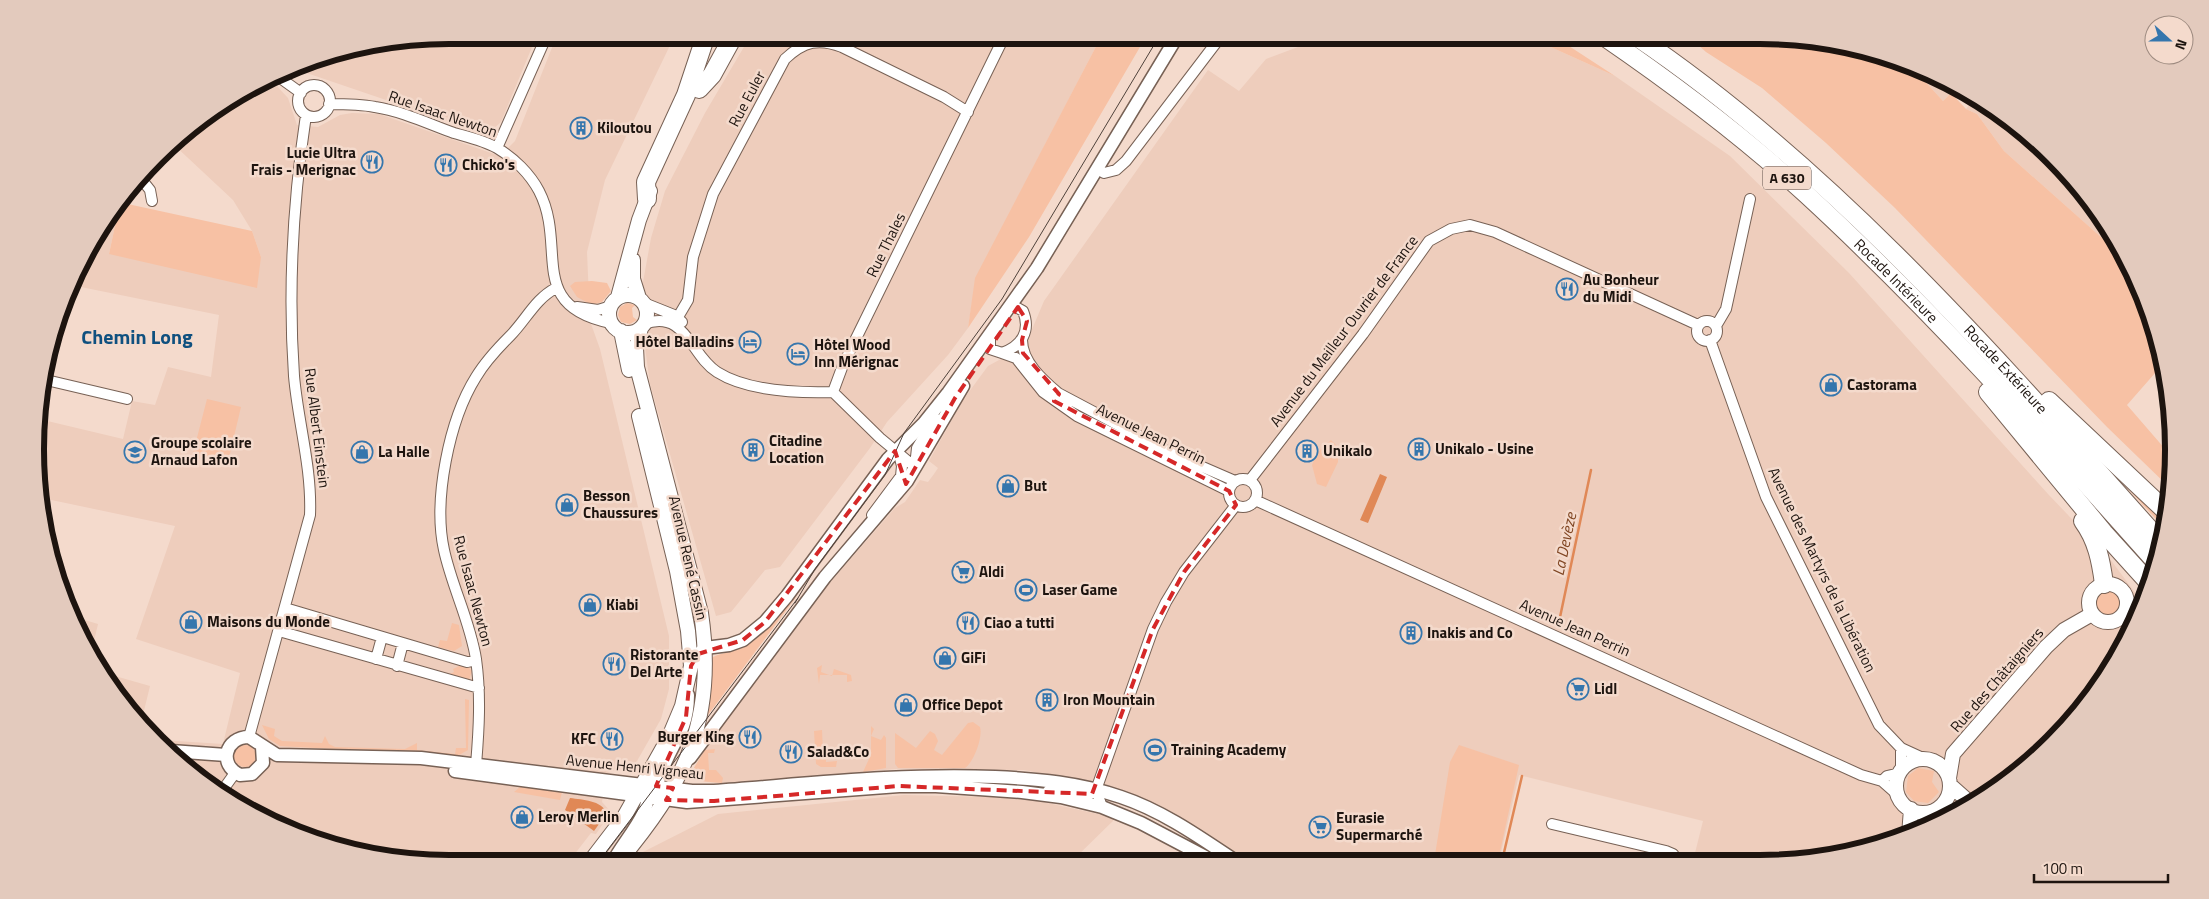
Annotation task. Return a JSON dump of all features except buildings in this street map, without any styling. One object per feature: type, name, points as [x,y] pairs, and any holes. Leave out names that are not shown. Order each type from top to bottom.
[{"type":"highway","points":[[647,199],[646,182],[686,95],[703,44]]},
{"type":"highway","points":[[699,89],[712,75],[729,44]]},
{"type":"highway","name":"Rocade Intérieure","points":[[1615,44],[1656,73],[1805,193],[1955,340],[2150,557]]},
{"type":"highway","name":"Rocade Extérieure","points":[[1648,44],[1714,95],[1815,178],[1952,312],[2156,535]]},
{"type":"highway","points":[[1952,312],[1977,326],[2055,407],[2161,507]]},
{"type":"highway","points":[[1955,340],[1961,362],[2104,533],[2145,578]]},
{"type":"highway","points":[[2024,436],[2091,532],[2101,564],[2104,584]]},
{"type":"main road","points":[[636,230],[633,273],[647,313],[643,326],[632,332],[616,327],[614,302],[636,230],[647,199],[722,44]]},
{"type":"main road","points":[[614,302],[628,294],[642,300]]},
{"type":"main road","name":"Avenue René Cassin","points":[[624,855],[669,794],[683,770],[701,712],[705,684],[706,648],[696,593],[649,419],[637,367],[636,348],[643,326]]},
{"type":"main road","name":"Avenue René Cassin","points":[[595,855],[646,791],[675,725],[688,683],[691,666],[688,631],[677,571],[616,327]]},
{"type":"main road","points":[[2104,584],[2117,586],[2126,594],[2125,613],[2115,621],[2109,623],[2097,619],[2092,614],[2090,596],[2104,584]]},
{"type":"main road","name":"Rue des Châtaigniers","points":[[1949,781],[1953,754],[2056,636],[2092,614]]},
{"type":"main road","name":"Rue des Châtaigniers","points":[[1928,759],[1953,754]]},
{"type":"main road","points":[[1949,781],[1947,798],[1941,806],[1927,812],[1912,809],[1899,796],[1897,782],[1901,771],[1909,763],[1928,759],[1942,767],[1949,781],[1966,799]]},
{"type":"main road","points":[[1941,806],[1948,808]]},
{"type":"main road","points":[[1910,826],[1912,809]]},
{"type":"street","points":[[497,148],[543,44]]},
{"type":"street","name":"Rue Euler","points":[[678,318],[688,300],[693,254],[713,194],[785,59],[802,44]]},
{"type":"street","name":"Rue Euler","points":[[832,44],[842,47],[944,97],[968,112]]},
{"type":"street","name":"Rue Thales","points":[[833,392],[843,365],[1000,44]]},
{"type":"street","points":[[691,666],[698,654],[706,648],[729,645],[743,640],[765,622],[787,596],[818,551],[897,452],[948,393],[990,334],[1012,308],[1173,44]]},
{"type":"street","points":[[1098,169],[1104,173],[1116,170],[1126,162],[1215,44]]},
{"type":"street","points":[[283,80],[301,93]]},
{"type":"street","points":[[309,86],[319,86],[327,93],[330,104],[326,112],[318,116],[306,115],[299,107],[301,93],[309,86]]},
{"type":"street","name":"Rue Isaac Newton","points":[[330,104],[383,108],[497,148],[524,170],[540,192],[551,224],[552,266],[556,288],[538,299],[526,318],[476,377],[456,422],[448,452],[441,514],[442,538],[476,660],[480,722],[476,765]]},
{"type":"street","name":"Rue Albert Einstein","points":[[249,737],[307,532],[310,509],[295,381],[290,291],[306,115]]},
{"type":"street","points":[[144,182],[150,190],[152,201]]},
{"type":"street","points":[[1716,326],[1707,321],[1698,326],[1697,332],[1700,338],[1710,340],[1716,333],[1716,326],[1726,309],[1750,199]]},
{"type":"street","name":"Avenue du Meilleur Ouvrier de France","points":[[1250,480],[1363,334],[1429,241],[1450,229],[1470,226],[1495,232],[1698,326]]},
{"type":"street","points":[[556,288],[567,302],[581,314],[616,327]]},
{"type":"street","points":[[642,300],[678,318],[690,330],[699,353]]},
{"type":"street","points":[[567,302],[577,307],[593,310],[614,302]]},
{"type":"street","points":[[683,770],[730,702],[819,585],[899,491],[955,398],[996,351],[1012,308]]},
{"type":"street","name":"Avenue Jean Perrin","points":[[1012,308],[1023,311],[1027,322],[1022,340],[1022,348],[1027,359],[1060,399],[1236,481]]},
{"type":"street","points":[[643,326],[663,320],[675,325],[711,367],[734,380],[786,392],[833,392],[915,467]]},
{"type":"street","points":[[990,334],[988,341],[996,351]]},
{"type":"street","points":[[996,351],[1016,346],[1022,340]]},
{"type":"street","name":"Avenue des Martyrs de la Libération","points":[[1710,340],[1766,497],[1879,725],[1901,748],[1928,759]]},
{"type":"street","name":"Avenue Jean Perrin","points":[[996,351],[1016,358],[1032,380],[1060,399],[1171,463],[1230,491]]},
{"type":"street","points":[[50,381],[127,399]]},
{"type":"street","points":[[915,467],[917,448],[948,393]]},
{"type":"street","points":[[848,551],[864,525],[900,476],[902,466],[897,452]]},
{"type":"street","points":[[1242,479],[1250,480],[1256,487],[1256,500],[1244,507],[1236,505],[1230,499],[1230,491],[1236,481],[1242,479]]},
{"type":"street","name":"Avenue Jean Perrin","points":[[1256,500],[1861,775],[1882,781],[1899,796]]},
{"type":"street","points":[[1102,808],[1096,790],[1152,630],[1184,572],[1236,505]]},
{"type":"street","points":[[285,608],[467,662],[476,660]]},
{"type":"street","points":[[280,631],[479,688]]},
{"type":"street","points":[[376,659],[382,637]]},
{"type":"street","points":[[397,666],[403,643]]},
{"type":"street","points":[[225,788],[235,773],[228,765],[226,756],[231,743],[236,739],[249,737]]},
{"type":"street","name":"Avenue Henri Vigneau","points":[[249,737],[277,755],[420,758],[646,791]]},
{"type":"street","points":[[261,768],[264,758],[262,747]]},
{"type":"street","points":[[1882,781],[1888,776],[1901,771],[1901,748]]},
{"type":"street","points":[[179,752],[226,756]]},
{"type":"street","name":"Avenue Henri Vigneau","points":[[235,773],[240,775],[252,774],[274,762],[419,766],[646,791]]},
{"type":"street","name":"Avenue Henri Vigneau","points":[[669,794],[894,776],[938,775],[1066,783],[1123,798],[1149,809],[1186,829],[1226,855]]},
{"type":"street","name":"Avenue Henri Vigneau","points":[[669,794],[714,801],[898,786],[936,786],[1022,792],[1061,798],[1102,808],[1141,823],[1202,855]]},
{"type":"street","name":"Avenue Henri Vigneau","points":[[1022,792],[1063,790],[1087,796],[1096,790]]},
{"type":"street","points":[[616,855],[621,845],[643,815],[646,791],[669,794]]},
{"type":"street","points":[[1552,824],[1666,851],[1671,855]]},
{"type":"highlighted area","points":[[1018,307],[1027,321],[1022,340],[1023,353],[1059,394],[1054,401],[1229,491],[1236,505],[1184,572],[1153,629],[1092,794],[899,786],[714,801],[666,800],[673,788],[656,786],[686,717],[691,666],[698,654],[743,640],[765,622],[895,451],[906,484],[955,398]]},
{"type":"shaded area","points":[[450,44],[533,44],[501,122],[492,130],[480,132],[303,72],[344,58],[397,47]]},
{"type":"shaded area","points":[[553,44],[671,44],[605,180],[587,252],[590,321],[600,349],[669,636],[669,689],[661,719],[637,761],[626,771],[615,770],[606,774],[602,802],[611,812],[596,834],[591,833],[574,855],[423,854],[370,847],[319,834],[247,801],[202,771],[167,740],[223,744],[240,673],[136,639],[175,526],[47,499],[44,450],[45,420],[123,439],[132,401],[155,405],[168,367],[211,377],[219,315],[78,287],[98,247],[117,217],[109,254],[261,257],[252,231],[233,200],[178,148],[224,112],[247,98],[275,84],[288,98],[297,125],[318,127],[340,115],[352,113],[379,114],[497,155],[505,151],[515,141]]},
{"type":"shaded area","points":[[746,44],[1097,44],[976,278],[968,328],[948,355],[887,422],[870,448],[780,567],[765,570],[731,612],[716,616],[650,384],[643,333],[643,282],[651,238],[665,191],[705,113]]},
{"type":"shaded area","points":[[1097,44],[1142,44],[1029,237],[968,328],[975,278]]},
{"type":"shaded area","points":[[1306,44],[1544,44],[1615,76],[1730,156],[1849,273],[2048,494],[2110,559],[2138,596],[2111,652],[2097,675],[2065,717],[2027,755],[1985,787],[1958,803],[1947,798],[1912,809],[1910,826],[1890,834],[1839,847],[1786,854],[1694,855],[1703,821],[1519,775],[1500,855],[1239,855],[1191,824],[1126,791],[1024,770],[895,769],[725,784],[700,781],[693,777],[692,771],[712,739],[828,585],[895,508],[905,502],[920,480],[928,482],[934,474],[938,468],[929,461],[963,400],[988,366],[1025,346],[1044,301],[1208,70],[1239,91],[1266,59]]},
{"type":"shaded area","points":[[1544,44],[1566,44],[1615,76]]},
{"type":"shaded area","points":[[1697,44],[1786,45],[1839,52],[1890,65],[1915,75],[1922,78],[1943,101],[1951,93],[1966,109],[1977,114],[2004,151],[2110,245],[2123,270],[2144,319],[2157,371],[2127,405],[2165,449],[2164,482],[2107,427],[1895,208],[1826,143],[1762,88],[1706,52]]},
{"type":"shaded area","points":[[1922,78],[1951,92],[1943,101]]},
{"type":"shaded area","points":[[1971,103],[2027,144],[2065,182],[2097,224],[2110,245],[2004,151],[1977,114],[1966,109]]},
{"type":"shaded area","points":[[127,204],[252,231],[261,257],[257,288],[109,254],[117,217]]},
{"type":"shaded area","points":[[592,281],[607,283],[611,291],[602,302],[592,305],[577,297],[570,286],[575,282]]},
{"type":"shaded area","points":[[627,303],[635,305],[632,308],[633,317],[637,320],[630,324],[621,322],[618,315],[620,307]]},
{"type":"shaded area","points":[[207,399],[241,407],[227,466],[192,457]]},
{"type":"shaded area","points":[[1331,440],[1338,447],[1338,462],[1326,487],[1317,484],[1312,465],[1317,453]]},
{"type":"shaded area","points":[[1380,474],[1387,477],[1368,523],[1360,520]]},
{"type":"shaded area","points":[[2120,480],[2160,515],[2158,522]]},
{"type":"shaded area","points":[[802,585],[794,600],[702,723],[707,698],[710,695],[710,661],[713,657],[742,648],[755,640],[769,626]]},
{"type":"shaded area","points":[[2109,590],[2118,594],[2122,603],[2118,612],[2109,616],[2100,612],[2096,603],[2100,594]]},
{"type":"shaded area","points":[[81,619],[98,624],[93,643]]},
{"type":"shaded area","points":[[452,623],[459,625],[462,646],[454,651],[438,647],[440,640],[447,641]]},
{"type":"shaded area","points":[[461,665],[472,671],[469,680],[465,681],[446,676],[454,672],[453,669]]},
{"type":"shaded area","points":[[822,665],[821,672],[829,675],[820,675],[819,684],[817,668]]},
{"type":"shaded area","points":[[834,669],[851,675],[852,681],[847,682],[847,675],[832,675]]},
{"type":"shaded area","points":[[112,675],[150,686],[143,716]]},
{"type":"shaded area","points":[[465,699],[469,700],[468,750],[457,756],[280,746],[269,739],[262,725],[275,729],[274,736],[282,741],[322,743],[325,736],[329,744],[335,747],[405,749],[417,743],[417,750],[455,754],[456,748],[466,748]]},
{"type":"shaded area","points":[[973,722],[980,727],[979,743],[972,760],[965,768],[898,768],[895,764],[895,733],[916,748],[930,731],[935,734],[938,741],[934,750],[942,755],[968,723]]},
{"type":"shaded area","points":[[822,730],[823,752],[826,752],[826,762],[837,761],[836,767],[821,767],[816,764],[814,731]]},
{"type":"shaded area","points":[[884,735],[886,738],[886,768],[863,772],[869,759],[868,750],[871,750],[871,736],[881,740]]},
{"type":"shaded area","points":[[245,745],[253,748],[256,756],[253,764],[245,767],[237,764],[234,756],[237,748]]},
{"type":"shaded area","points":[[1459,745],[1519,765],[1499,855],[1435,855],[1450,762]]},
{"type":"shaded area","points":[[715,749],[714,753],[708,753],[709,770],[716,770],[723,778],[722,783],[700,781],[693,777],[692,771],[705,750]]},
{"type":"shaded area","points":[[1918,768],[1934,771],[1932,782],[1939,792],[1928,803],[1914,801],[1906,792],[1908,776]]},
{"type":"shaded area","points":[[520,787],[562,792],[560,800],[514,792]]},
{"type":"shaded area","points":[[904,795],[1025,798],[1116,818],[1078,855],[640,855],[718,814]]},
{"type":"shaded area","points":[[570,798],[591,801],[601,805],[607,813],[594,831],[565,810]]},
{"type":"waterway","name":"La Devèze","points":[[1559,622],[1591,470]]},
{"type":"waterway","name":"La Devèze","points":[[1503,855],[1522,776]]},
{"type":"tram line","points":[[795,603],[815,569],[885,475],[904,433],[1002,299],[1155,44]]},
{"type":"tram line","points":[[604,855],[798,598]]},
{"type":"place","name":"Kiloutou","points":[[581,128]]},
{"type":"place","name":"Lucie Ultra Frais - Merignac","points":[[372,162]]},
{"type":"place","name":"Chicko's","points":[[446,165]]},
{"type":"place","name":"Au Bonheur du Midi","points":[[1567,289]]},
{"type":"place","name":"Hôtel Balladins","points":[[750,342]]},
{"type":"place","name":"Hôtel Wood Inn Mérignac","points":[[798,354]]},
{"type":"place","name":"Castorama","points":[[1831,385]]},
{"type":"place","name":"Unikalo - Usine","points":[[1419,449]]},
{"type":"place","name":"Citadine Location","points":[[753,450]]},
{"type":"place","name":"Unikalo","points":[[1307,451]]},
{"type":"place","name":"Groupe scolaire Arnaud Lafon","points":[[135,452]]},
{"type":"place","name":"La Halle","points":[[362,452]]},
{"type":"place","name":"But","points":[[1008,486]]},
{"type":"place","name":"Besson Chaussures","points":[[567,505]]},
{"type":"place","name":"Aldi","points":[[963,572]]},
{"type":"place","name":"Laser Game","points":[[1026,590]]},
{"type":"place","name":"Kiabi","points":[[590,605]]},
{"type":"place","name":"Maisons du Monde","points":[[191,622]]},
{"type":"place","name":"Ciao a tutti","points":[[968,623]]},
{"type":"place","name":"Inakis and Co","points":[[1411,633]]},
{"type":"place","name":"GiFi","points":[[945,658]]},
{"type":"place","name":"Ristorante Del Arte","points":[[614,664]]},
{"type":"place","name":"Lidl","points":[[1578,689]]},
{"type":"place","name":"Iron Mountain","points":[[1047,700]]},
{"type":"place","name":"Office Depot","points":[[906,705]]},
{"type":"place","name":"Burger King","points":[[750,737]]},
{"type":"place","name":"KFC","points":[[612,739]]},
{"type":"place","name":"Training Academy","points":[[1155,750]]},
{"type":"place","name":"Salad&Co","points":[[791,752]]},
{"type":"place","name":"Leroy Merlin","points":[[522,817]]},
{"type":"place","name":"Eurasie Supermarché","points":[[1320,827]]},
{"type":"district","name":"Chemin Long","points":[[137,337]]}]
